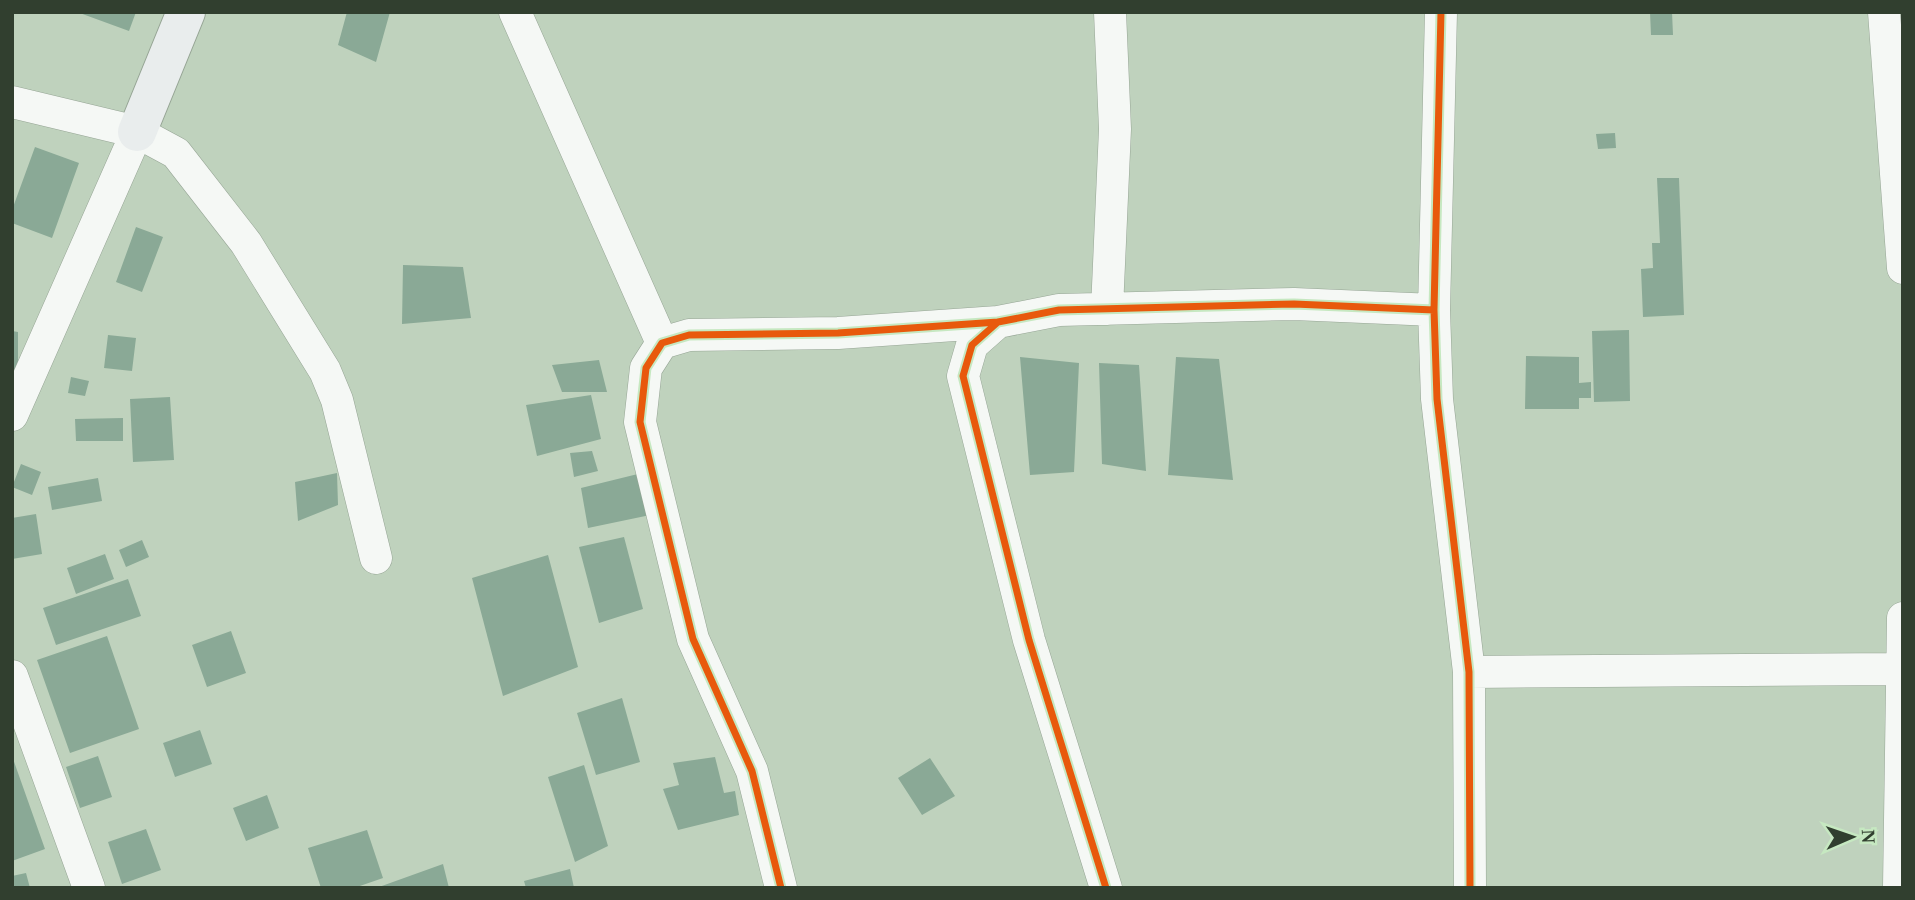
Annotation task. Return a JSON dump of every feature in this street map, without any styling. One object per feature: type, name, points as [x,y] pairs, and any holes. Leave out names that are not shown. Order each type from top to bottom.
[{"type":"street","points":[[12,415],[186,12]]},
{"type":"street","points":[[515,12],[663,344]]},
{"type":"street","points":[[1107,309],[1115,129],[1110,12]]},
{"type":"street","points":[[1441,12],[1434,310],[1437,399],[1469,672],[1470,888]]},
{"type":"street","points":[[1884,12],[1903,268]]},
{"type":"street","points":[[12,102],[136,132],[176,153],[246,243],[325,371],[337,400],[376,558]]},
{"type":"street","points":[[781,888],[752,771],[693,639],[640,422],[646,368],[663,344],[689,335],[838,333],[998,322],[1059,310],[1294,304],[1434,310]]},
{"type":"street","points":[[998,322],[972,345],[963,376],[1028,640],[1106,888]]},
{"type":"street","points":[[1899,888],[1903,618]]},
{"type":"street","points":[[1469,672],[1903,669]]},
{"type":"street","points":[[12,676],[89,888]]},
{"type":"building","points":[[77,12],[136,12],[129,31]]},
{"type":"building","points":[[347,12],[390,12],[376,62],[338,45]]},
{"type":"building","points":[[1650,12],[1672,12],[1673,35],[1651,35]]},
{"type":"building","points":[[1615,133],[1616,148],[1598,149],[1596,134]]},
{"type":"building","points":[[35,147],[79,163],[52,238],[12,223],[12,210]]},
{"type":"building","points":[[1657,178],[1679,178],[1684,315],[1643,317],[1641,269],[1653,268],[1652,243],[1660,243]]},
{"type":"building","points":[[136,227],[163,237],[142,292],[116,282]]},
{"type":"building","points":[[403,265],[463,267],[471,318],[402,324]]},
{"type":"building","points":[[1629,330],[1630,401],[1594,402],[1592,331]]},
{"type":"building","points":[[12,331],[18,332],[18,389],[12,389]]},
{"type":"building","points":[[108,335],[136,338],[132,371],[104,368]]},
{"type":"building","points":[[1526,356],[1579,357],[1579,383],[1591,382],[1591,398],[1579,398],[1579,409],[1525,409]]},
{"type":"building","points":[[1020,357],[1079,363],[1074,472],[1030,475]]},
{"type":"building","points":[[1176,357],[1219,359],[1233,480],[1168,475]]},
{"type":"building","points":[[599,360],[607,392],[562,392],[552,365]]},
{"type":"building","points":[[1099,363],[1139,365],[1146,471],[1102,464]]},
{"type":"building","points":[[71,377],[89,381],[85,396],[68,393]]},
{"type":"building","points":[[591,395],[601,439],[537,456],[526,405]]},
{"type":"building","points":[[170,397],[174,460],[133,462],[130,399]]},
{"type":"building","points":[[123,418],[123,441],[76,441],[75,419]]},
{"type":"building","points":[[592,451],[598,471],[574,477],[570,453]]},
{"type":"building","points":[[21,464],[41,472],[32,495],[12,487]]},
{"type":"building","points":[[646,472],[655,514],[588,528],[581,488]]},
{"type":"building","points":[[337,473],[338,505],[298,521],[295,482]]},
{"type":"building","points":[[98,478],[102,501],[52,510],[48,487]]},
{"type":"building","points":[[36,514],[42,554],[12,559],[12,518]]},
{"type":"building","points":[[624,537],[643,609],[599,623],[579,547]]},
{"type":"building","points":[[142,540],[149,557],[126,567],[119,550]]},
{"type":"building","points":[[105,554],[114,579],[76,594],[67,568]]},
{"type":"building","points":[[548,555],[578,667],[503,696],[472,578]]},
{"type":"building","points":[[128,579],[141,616],[56,645],[43,608]]},
{"type":"building","points":[[231,631],[246,673],[207,687],[192,645]]},
{"type":"building","points":[[107,636],[139,729],[70,753],[37,660]]},
{"type":"building","points":[[622,698],[640,762],[596,775],[577,713]]},
{"type":"building","points":[[200,730],[212,764],[175,777],[163,743]]},
{"type":"building","points":[[12,756],[45,849],[12,861]]},
{"type":"building","points":[[98,756],[112,797],[80,808],[66,767]]},
{"type":"building","points":[[715,757],[724,793],[735,791],[739,815],[678,830],[663,789],[679,785],[673,763]]},
{"type":"building","points":[[930,758],[955,796],[922,815],[898,778]]},
{"type":"building","points":[[584,765],[608,846],[575,862],[548,777]]},
{"type":"building","points":[[267,795],[279,828],[246,841],[233,808]]},
{"type":"building","points":[[146,829],[161,870],[122,884],[108,842]]},
{"type":"building","points":[[367,830],[383,878],[354,888],[321,888],[308,848]]},
{"type":"building","points":[[443,864],[449,888],[379,888],[379,887]]},
{"type":"building","points":[[570,869],[574,888],[526,888],[524,881]]},
{"type":"building","points":[[26,873],[30,888],[12,888],[12,876]]},
{"type":"cycle path","points":[[1441,12],[1434,310],[1437,399],[1469,672],[1470,888]]},
{"type":"cycle path","points":[[1106,888],[1029,640],[963,376],[972,345],[998,322],[1059,310],[1294,304],[1434,310]]},
{"type":"cycle path","points":[[781,888],[752,771],[693,639],[640,422],[646,368],[662,343],[689,335],[838,333],[998,322]]}]
